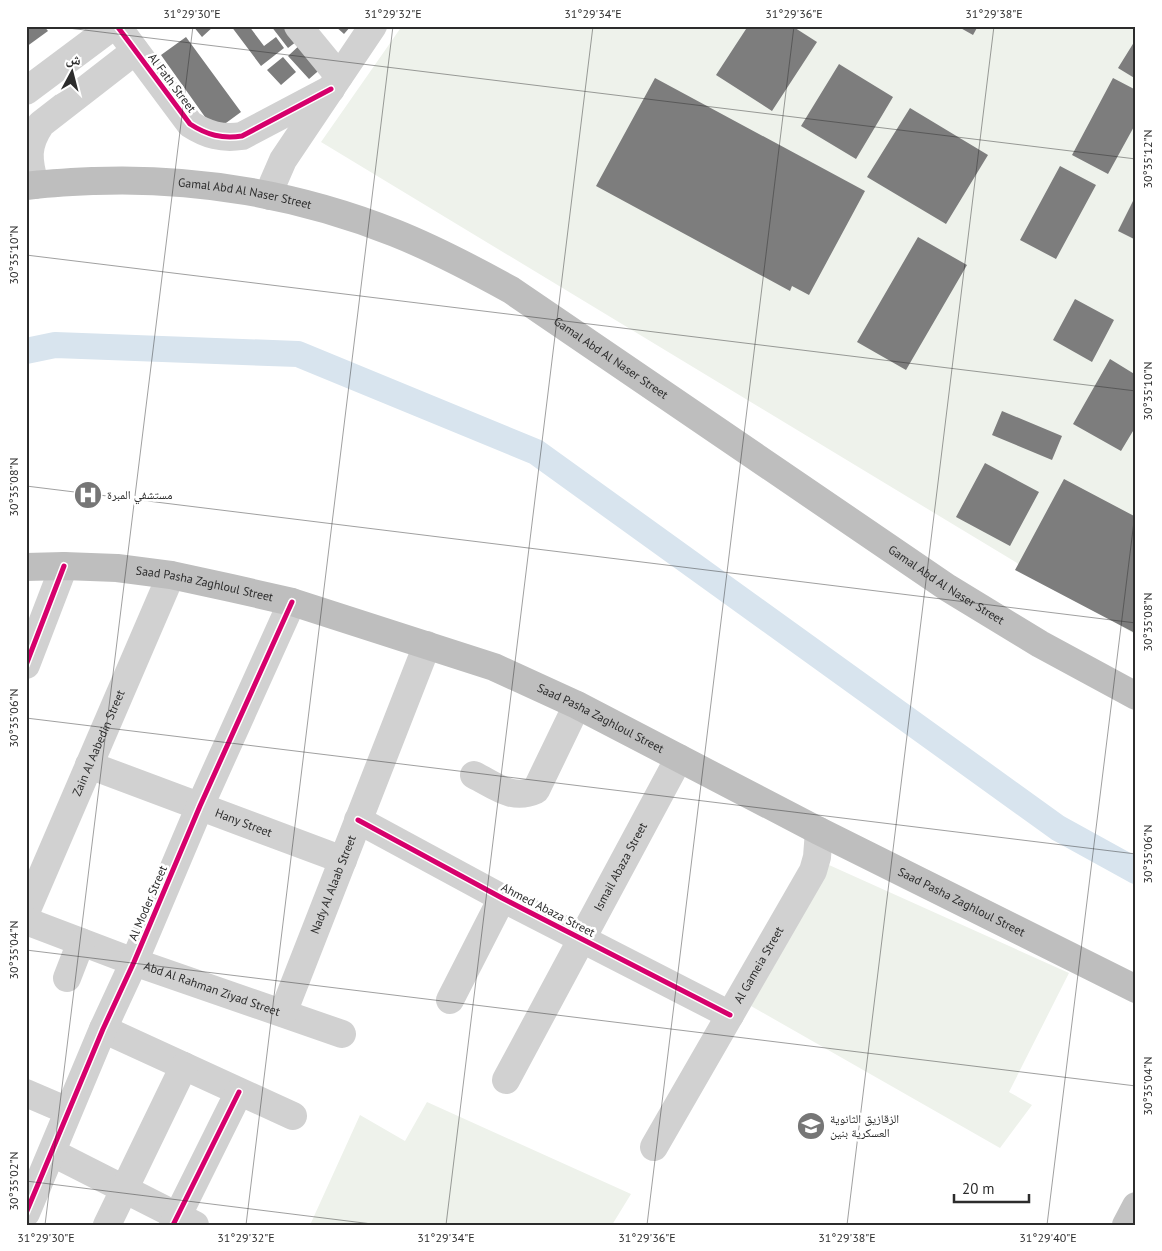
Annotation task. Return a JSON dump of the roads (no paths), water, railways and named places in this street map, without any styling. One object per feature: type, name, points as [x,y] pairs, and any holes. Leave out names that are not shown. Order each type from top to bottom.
[{"type":"highway","name":"Gamal Abd Al Naser Street","points":[[30,186],[104,181],[153,181],[192,184],[270,196],[333,212],[394,233],[454,259],[510,290],[948,588],[1040,644],[1135,695]]},
{"type":"highway","name":"Saad Pasha Zaghloul Street","points":[[26,567],[117,568],[171,575],[292,602],[494,667],[578,705],[818,831],[1136,989]]},
{"type":"highway","points":[[1099,970],[1136,974]]},
{"type":"main road","points":[[1126,1225],[1136,1206]]},
{"type":"street","points":[[26,91],[113,26]]},
{"type":"street","name":"Al Fath Street","points":[[117,26],[190,124],[214,136],[228,138],[242,136],[335,83]]},
{"type":"street","points":[[298,26],[335,83]]},
{"type":"street","points":[[270,196],[275,177],[283,160],[373,26]]},
{"type":"street","points":[[30,186],[29,156],[32,139],[41,124],[136,51]]},
{"type":"street","points":[[26,665],[64,566]]},
{"type":"street","name":"Zain Al Aabedin Street","points":[[26,912],[171,575]]},
{"type":"street","name":"Al Moder Street","points":[[26,1213],[103,1029],[134,962],[200,806],[292,602]]},
{"type":"street","name":"Nady Al Alaab Street","points":[[283,1014],[427,645]]},
{"type":"street","points":[[474,776],[512,794],[526,794],[536,790],[578,705]]},
{"type":"street","name":"Ismail Abaza Street","points":[[506,1080],[679,758]]},
{"type":"street","name":"Hany Street","points":[[89,764],[343,860]]},
{"type":"street","name":"Ahmed Abaza Street","points":[[358,820],[502,898],[730,1015]]},
{"type":"street","name":"Al Gameia Street","points":[[654,1147],[813,871],[817,857],[818,831]]},
{"type":"street","points":[[450,1000],[502,898]]},
{"type":"street","name":"Abd Al Rahman Ziyad Street","points":[[26,921],[134,962],[342,1034]]},
{"type":"street","points":[[68,978],[81,942]]},
{"type":"street","points":[[103,1029],[292,1116]]},
{"type":"street","points":[[107,1225],[184,1066]]},
{"type":"street","points":[[52,1153],[124,1189],[182,1222],[239,1092]]},
{"type":"street","points":[[26,1093],[68,1111]]},
{"type":"waterway","points":[[26,351],[55,345],[298,354],[536,452],[1058,828],[1136,871]]},
{"type":"place","name":"مستشفي المبرة","points":[[88,495]]},
{"type":"place","name":"الزقازيق الثانوية العسكرية بنين","points":[[811,1126]]}]
